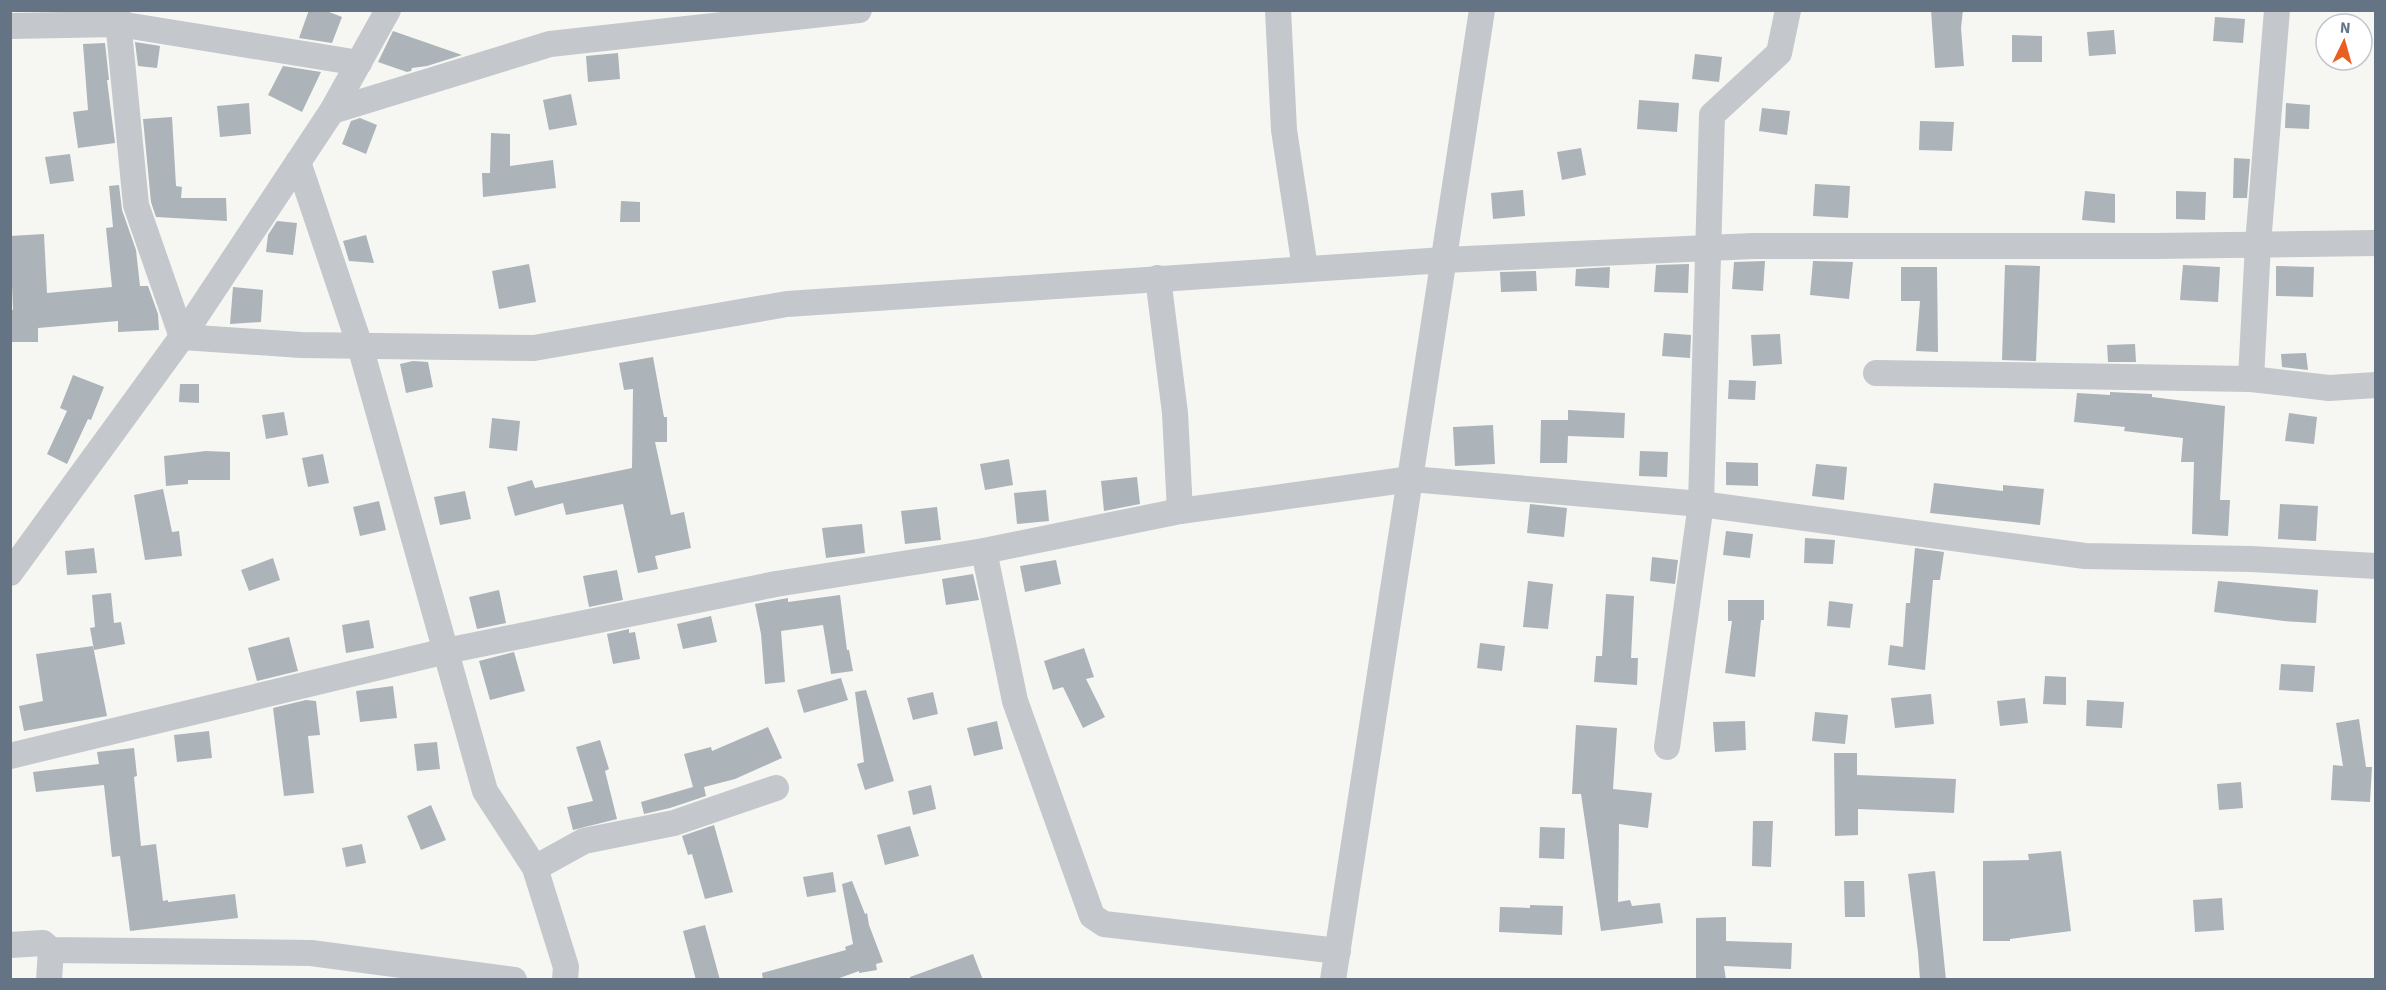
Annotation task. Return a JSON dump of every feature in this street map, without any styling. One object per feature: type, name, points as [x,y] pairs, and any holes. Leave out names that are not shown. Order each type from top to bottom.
[{"type":"street","points":[[10,573],[182,337],[332,111],[388,10]]},
{"type":"street","points":[[332,111],[550,44],[859,10]]},
{"type":"street","points":[[1278,10],[1284,130],[1305,268]]},
{"type":"street","points":[[1333,980],[1482,10]]},
{"type":"street","points":[[1667,747],[1701,504],[1712,115],[1779,53],[1788,10]]},
{"type":"street","points":[[2251,379],[2258,244],[2277,10]]},
{"type":"street","points":[[10,26],[118,17],[359,63]]},
{"type":"street","points":[[118,17],[136,205],[182,337]]},
{"type":"street","points":[[298,162],[360,346],[485,791],[535,868],[566,967],[565,980]]},
{"type":"street","points":[[182,337],[301,345],[534,348],[787,304],[1444,260],[1709,248],[2376,243]]},
{"type":"street","points":[[1158,278],[1175,413],[1180,511]]},
{"type":"street","points":[[1876,373],[2251,379],[2330,388],[2376,386]]},
{"type":"street","points":[[10,756],[446,651],[776,584],[984,551],[1180,511],[1411,479],[1701,504],[2085,556],[2251,559],[2376,566]]},
{"type":"street","points":[[984,551],[1015,701],[1092,916],[1104,924],[1338,951]]},
{"type":"street","points":[[535,868],[584,841],[674,823],[776,788]]},
{"type":"street","points":[[10,945],[43,943],[51,950],[311,953],[513,980]]},
{"type":"street","points":[[49,980],[51,950]]},
{"type":"building","points":[[309,10],[324,10],[342,17],[332,43],[299,38]]},
{"type":"building","points":[[1931,10],[1963,10],[1961,28],[1964,66],[1935,68]]},
{"type":"building","points":[[2215,17],[2245,19],[2243,43],[2213,41]]},
{"type":"building","points":[[2114,30],[2116,54],[2089,56],[2087,32]]},
{"type":"building","points":[[393,31],[462,55],[427,66],[412,68],[407,72],[378,62]]},
{"type":"building","points":[[2012,35],[2042,36],[2042,62],[2012,62]]},
{"type":"building","points":[[135,42],[160,46],[157,68],[138,66]]},
{"type":"building","points":[[105,43],[115,143],[78,148],[73,112],[88,110],[83,44]]},
{"type":"building","points":[[618,53],[620,79],[588,82],[586,56]]},
{"type":"building","points":[[1695,54],[1722,57],[1719,82],[1692,79]]},
{"type":"building","points":[[283,66],[321,72],[302,112],[268,95]]},
{"type":"building","points":[[571,94],[577,125],[549,130],[543,100]]},
{"type":"building","points":[[1639,100],[1679,103],[1677,132],[1637,129]]},
{"type":"building","points":[[249,103],[251,134],[220,137],[217,106]]},
{"type":"building","points":[[2286,103],[2310,105],[2309,129],[2285,128]]},
{"type":"building","points":[[1762,108],[1790,111],[1787,135],[1759,131]]},
{"type":"building","points":[[172,117],[176,186],[182,187],[181,198],[226,198],[227,221],[156,217],[151,202],[143,119]]},
{"type":"building","points":[[360,118],[377,125],[366,154],[342,144],[351,121]]},
{"type":"building","points":[[1920,121],[1954,122],[1952,151],[1919,150]]},
{"type":"building","points":[[491,133],[510,134],[510,166],[553,160],[556,188],[483,197],[482,173],[490,173]]},
{"type":"building","points":[[1581,148],[1586,175],[1562,180],[1557,152]]},
{"type":"building","points":[[70,154],[74,181],[50,184],[45,157]]},
{"type":"building","points":[[2234,158],[2250,159],[2247,198],[2233,198]]},
{"type":"building","points":[[1815,184],[1850,186],[1848,218],[1813,216]]},
{"type":"building","points":[[119,185],[122,210],[136,250],[140,286],[148,286],[158,314],[159,330],[118,332],[118,321],[38,328],[38,342],[10,342],[10,310],[13,310],[10,236],[44,234],[47,293],[112,287],[106,228],[113,227],[109,186]]},
{"type":"building","points":[[1523,190],[1525,216],[1493,219],[1491,193]]},
{"type":"building","points":[[2085,191],[2115,194],[2115,223],[2082,220]]},
{"type":"building","points":[[2176,191],[2206,192],[2205,220],[2176,219]]},
{"type":"building","points":[[621,201],[640,202],[640,222],[620,222]]},
{"type":"building","points":[[277,221],[297,223],[293,255],[266,252],[268,235]]},
{"type":"building","points":[[366,235],[374,263],[349,261],[343,241]]},
{"type":"building","points":[[1765,261],[1763,291],[1732,289],[1734,262]]},
{"type":"building","points":[[1813,261],[1853,262],[1849,299],[1810,295]]},
{"type":"building","points":[[529,264],[536,302],[499,309],[492,271]]},
{"type":"building","points":[[1689,264],[1688,293],[1654,292],[1656,265]]},
{"type":"building","points":[[2005,265],[2040,266],[2036,361],[2002,360]]},
{"type":"building","points":[[2183,265],[2220,267],[2218,302],[2180,300]]},
{"type":"building","points":[[2276,266],[2314,267],[2313,297],[2276,296]]},
{"type":"building","points":[[1610,267],[1609,288],[1575,286],[1576,269]]},
{"type":"building","points":[[1901,267],[1937,267],[1938,352],[1916,351],[1920,301],[1901,301]]},
{"type":"building","points":[[1536,271],[1537,291],[1501,292],[1500,272]]},
{"type":"building","points":[[233,287],[263,290],[261,322],[230,324]]},
{"type":"building","points":[[1664,333],[1691,335],[1690,358],[1662,356]]},
{"type":"building","points":[[1780,334],[1782,364],[1753,366],[1751,335]]},
{"type":"building","points":[[2135,344],[2136,362],[2108,362],[2107,345]]},
{"type":"building","points":[[2306,353],[2308,370],[2282,367],[2281,354]]},
{"type":"building","points":[[653,357],[664,417],[667,417],[667,442],[655,442],[671,515],[684,512],[691,548],[655,556],[658,569],[638,573],[623,504],[566,515],[563,503],[515,516],[507,487],[532,480],[535,488],[632,468],[633,389],[624,390],[619,363]]},
{"type":"building","points":[[413,361],[428,362],[433,387],[406,393],[400,364]]},
{"type":"building","points":[[73,375],[104,387],[91,420],[88,419],[67,464],[47,454],[67,411],[60,408]]},
{"type":"building","points":[[1729,380],[1756,381],[1755,400],[1728,399]]},
{"type":"building","points":[[180,384],[199,384],[199,403],[179,402]]},
{"type":"building","points":[[2110,392],[2152,394],[2152,397],[2225,406],[2220,500],[2230,500],[2228,536],[2192,534],[2194,462],[2181,462],[2183,438],[2124,431],[2125,427],[2074,422],[2077,393],[2110,395]]},
{"type":"building","points":[[1568,410],[1625,413],[1624,438],[1568,436],[1567,463],[1540,463],[1541,420],[1568,420]]},
{"type":"building","points":[[284,412],[288,435],[266,439],[262,415]]},
{"type":"building","points":[[2289,413],[2317,417],[2314,444],[2285,441]]},
{"type":"building","points":[[492,418],[520,421],[517,451],[489,448]]},
{"type":"building","points":[[1493,425],[1495,464],[1455,466],[1453,427]]},
{"type":"building","points":[[206,451],[230,452],[230,480],[188,480],[188,484],[166,486],[164,456]]},
{"type":"building","points":[[1640,451],[1668,452],[1667,477],[1639,476]]},
{"type":"building","points":[[323,454],[329,483],[308,487],[302,458]]},
{"type":"building","points":[[1009,459],[1013,485],[985,490],[980,464]]},
{"type":"building","points":[[1726,462],[1758,463],[1758,486],[1726,485]]},
{"type":"building","points":[[1816,464],[1847,467],[1844,500],[1812,496]]},
{"type":"building","points":[[1137,477],[1140,504],[1104,511],[1101,481]]},
{"type":"building","points":[[1934,483],[2003,491],[2003,485],[2044,489],[2040,525],[1930,513]]},
{"type":"building","points":[[163,489],[172,532],[179,531],[182,556],[145,560],[134,495]]},
{"type":"building","points":[[1046,490],[1049,521],[1017,524],[1014,493]]},
{"type":"building","points":[[465,491],[471,519],[440,525],[434,497]]},
{"type":"building","points":[[379,501],[386,530],[360,536],[353,507]]},
{"type":"building","points":[[1530,504],[1567,508],[1564,537],[1527,533]]},
{"type":"building","points":[[2280,504],[2318,506],[2316,541],[2278,539]]},
{"type":"building","points":[[937,507],[941,540],[905,544],[901,511]]},
{"type":"building","points":[[862,524],[865,553],[826,558],[822,528]]},
{"type":"building","points":[[1726,531],[1753,534],[1750,558],[1723,555]]},
{"type":"building","points":[[1805,538],[1835,540],[1833,564],[1804,563]]},
{"type":"building","points":[[94,548],[97,573],[67,575],[65,551]]},
{"type":"building","points":[[1915,548],[1944,552],[1940,580],[1933,580],[1925,670],[1888,665],[1890,645],[1903,647],[1906,603],[1910,603]]},
{"type":"building","points":[[1652,557],[1678,560],[1675,584],[1650,581]]},
{"type":"building","points":[[273,558],[280,580],[249,591],[241,570]]},
{"type":"building","points":[[1056,560],[1061,584],[1025,592],[1020,566]]},
{"type":"building","points":[[617,570],[623,600],[589,607],[583,576]]},
{"type":"building","points":[[973,574],[979,600],[946,605],[942,579]]},
{"type":"building","points":[[1528,581],[1553,584],[1548,629],[1523,627]]},
{"type":"building","points":[[2218,581],[2318,590],[2316,623],[2214,612]]},
{"type":"building","points":[[499,590],[506,623],[477,629],[469,597]]},
{"type":"building","points":[[111,593],[114,623],[121,622],[125,644],[94,650],[90,628],[95,627],[92,595]]},
{"type":"building","points":[[1606,594],[1634,596],[1631,658],[1638,658],[1637,685],[1594,682],[1596,656],[1602,656]]},
{"type":"building","points":[[840,595],[847,650],[849,650],[853,671],[831,674],[823,625],[781,631],[785,682],[765,684],[761,634],[755,604],[788,598],[788,602]]},
{"type":"building","points":[[1728,600],[1764,600],[1764,620],[1761,620],[1755,677],[1725,673],[1732,621],[1728,621]]},
{"type":"building","points":[[1829,601],[1853,604],[1850,628],[1827,626]]},
{"type":"building","points":[[711,616],[717,642],[683,649],[677,624]]},
{"type":"building","points":[[369,620],[374,648],[346,653],[342,625]]},
{"type":"building","points":[[629,629],[629,633],[635,632],[640,659],[613,664],[607,634]]},
{"type":"building","points":[[289,637],[298,671],[257,681],[248,648]]},
{"type":"building","points":[[1480,643],[1505,646],[1502,671],[1477,668]]},
{"type":"building","points":[[93,646],[107,716],[24,731],[19,706],[43,701],[36,654]]},
{"type":"building","points":[[1084,648],[1094,677],[1086,679],[1105,717],[1083,728],[1063,687],[1053,690],[1044,661]]},
{"type":"building","points":[[514,652],[525,691],[490,700],[479,661]]},
{"type":"building","points":[[2281,664],[2315,666],[2313,692],[2279,690]]},
{"type":"building","points":[[2045,676],[2066,677],[2066,705],[2043,704]]},
{"type":"building","points":[[841,678],[848,700],[804,713],[797,690]]},
{"type":"building","points":[[393,686],[397,718],[360,722],[356,691]]},
{"type":"building","points":[[866,690],[894,781],[865,790],[857,764],[864,762],[855,692]]},
{"type":"building","points":[[933,692],[938,714],[913,720],[907,698]]},
{"type":"building","points":[[1931,694],[1934,724],[1895,728],[1891,698]]},
{"type":"building","points":[[2025,698],[2028,723],[2000,726],[1997,701]]},
{"type":"building","points":[[306,700],[316,701],[320,735],[308,736],[314,793],[284,796],[273,708]]},
{"type":"building","points":[[2087,700],[2124,702],[2122,728],[2086,726]]},
{"type":"building","points":[[1815,712],[1848,715],[1845,744],[1812,741]]},
{"type":"building","points":[[2359,719],[2366,767],[2372,767],[2370,802],[2331,800],[2333,765],[2343,766],[2336,723]]},
{"type":"building","points":[[997,721],[1003,749],[974,756],[967,728]]},
{"type":"building","points":[[1745,721],[1746,750],[1715,752],[1713,722]]},
{"type":"building","points":[[1576,725],[1617,728],[1613,789],[1652,793],[1648,828],[1619,824],[1618,902],[1630,900],[1632,906],[1660,903],[1663,923],[1601,931],[1581,794],[1572,794]]},
{"type":"building","points":[[768,727],[782,758],[735,779],[704,787],[706,796],[644,814],[641,802],[693,787],[684,754],[711,747],[712,751]]},
{"type":"building","points":[[209,731],[212,758],[177,762],[174,735]]},
{"type":"building","points":[[600,740],[609,769],[605,771],[617,819],[573,830],[567,807],[593,801],[576,747]]},
{"type":"building","points":[[437,742],[440,769],[417,771],[414,744]]},
{"type":"building","points":[[134,748],[137,776],[134,777],[141,846],[156,844],[163,901],[235,894],[238,918],[130,931],[120,856],[112,857],[104,785],[36,792],[33,772],[99,764],[97,752]]},
{"type":"building","points":[[1834,753],[1857,753],[1857,775],[1956,779],[1954,813],[1858,809],[1858,835],[1835,836]]},
{"type":"building","points":[[2241,782],[2243,808],[2219,810],[2217,784]]},
{"type":"building","points":[[931,785],[936,809],[913,815],[908,791]]},
{"type":"building","points":[[431,805],[446,840],[421,850],[407,816]]},
{"type":"building","points":[[1753,821],[1773,821],[1771,867],[1752,866]]},
{"type":"building","points":[[714,825],[733,892],[705,899],[692,854],[688,855],[682,836]]},
{"type":"building","points":[[910,826],[919,856],[885,865],[877,835]]},
{"type":"building","points":[[1540,827],[1565,828],[1564,859],[1539,858]]},
{"type":"building","points":[[362,844],[366,863],[346,867],[342,848]]},
{"type":"building","points":[[2061,851],[2071,931],[2010,939],[2010,941],[1983,941],[1983,861],[2029,860],[2028,854]]},
{"type":"building","points":[[1935,871],[1946,980],[1920,980],[1908,874]]},
{"type":"building","points":[[833,872],[836,892],[807,897],[803,877]]},
{"type":"building","points":[[852,881],[865,914],[867,913],[869,925],[883,962],[876,964],[877,970],[859,973],[859,971],[834,980],[763,980],[762,973],[846,950],[845,947],[853,944],[842,884]]},
{"type":"building","points":[[1844,881],[1864,881],[1865,917],[1845,917]]},
{"type":"building","points":[[2222,898],[2224,930],[2195,932],[2193,900]]},
{"type":"building","points":[[1530,905],[1563,906],[1562,935],[1499,932],[1500,907],[1530,908]]},
{"type":"building","points":[[1726,917],[1726,941],[1792,943],[1791,969],[1724,966],[1726,980],[1696,980],[1696,918]]},
{"type":"building","points":[[705,925],[720,980],[696,980],[683,931]]},
{"type":"building","points":[[973,954],[983,980],[910,980],[910,977]]}]
